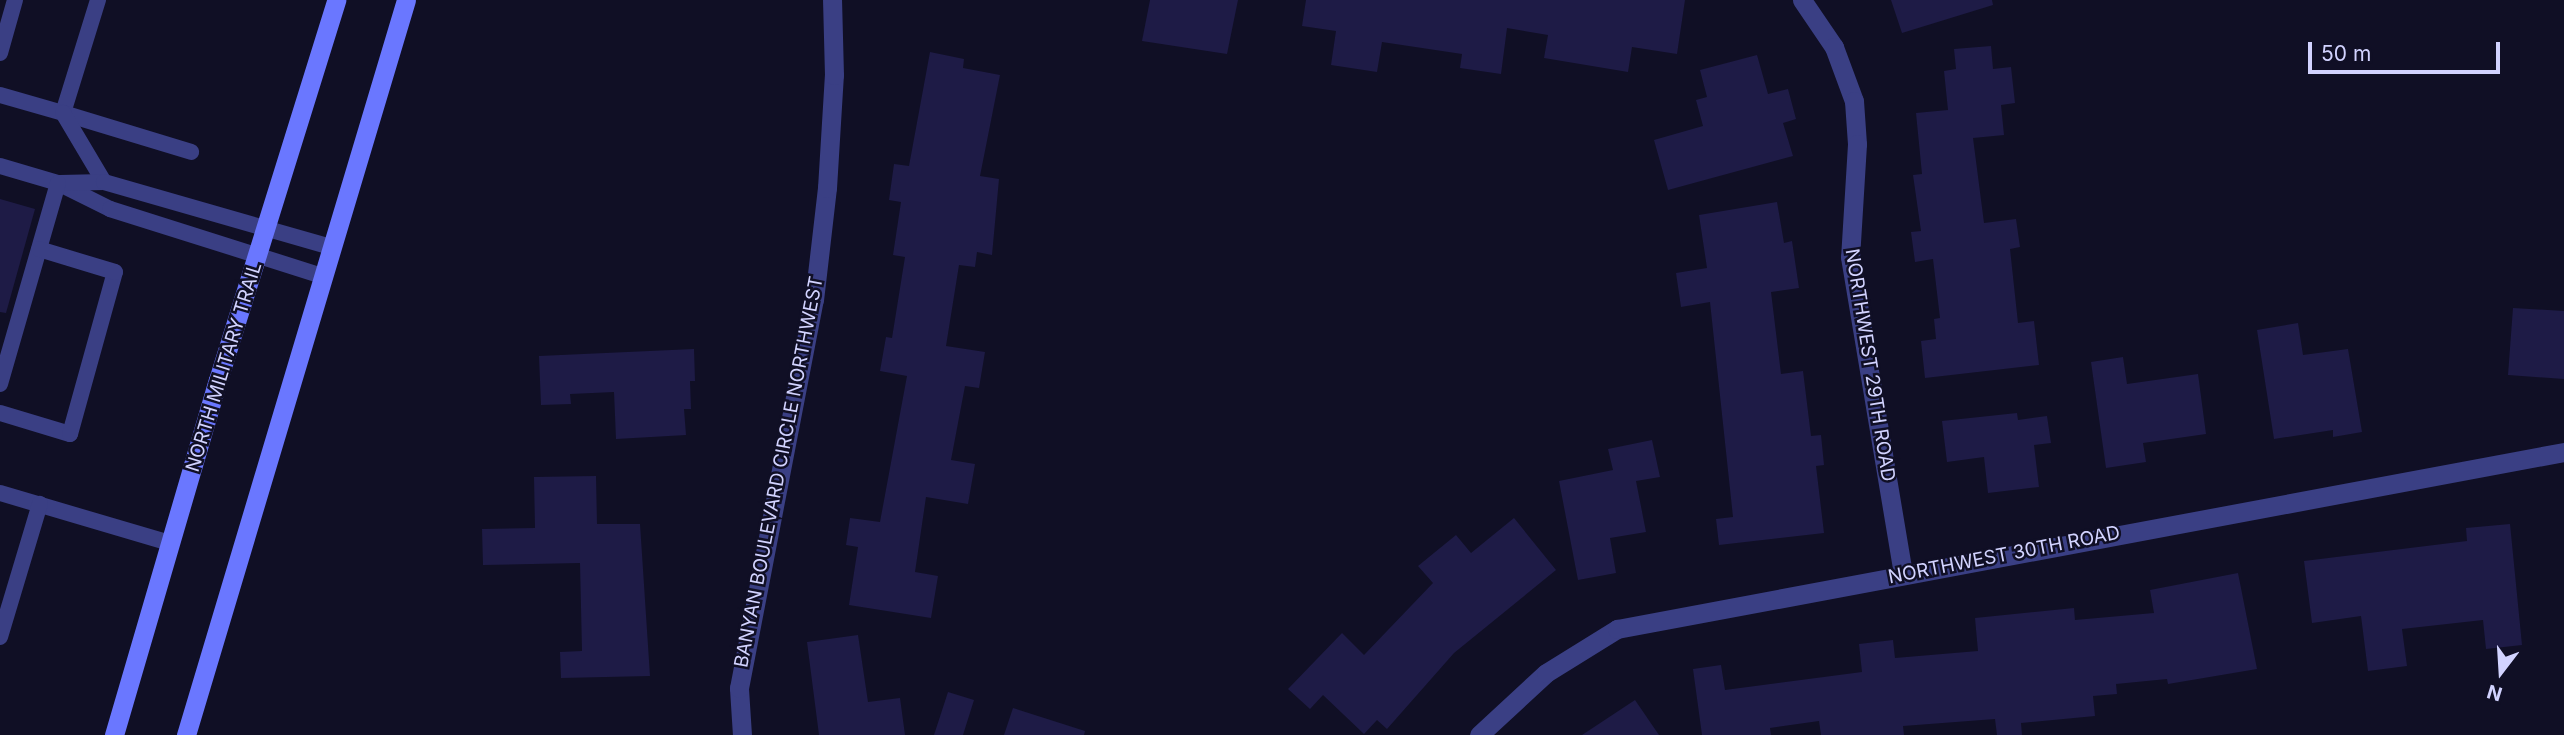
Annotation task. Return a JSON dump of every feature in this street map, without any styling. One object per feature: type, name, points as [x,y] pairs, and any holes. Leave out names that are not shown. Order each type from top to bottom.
[{"type":"main road","name":"NORTH MILITARY TRAIL","points":[[114,735],[336,0]]},
{"type":"main road","points":[[186,735],[406,0]]},
{"type":"street","name":"BANYAN BOULEVARD CIRCLE NORTHWEST","points":[[742,735],[739,688],[814,300],[828,163],[832,0]]},
{"type":"street","name":"NORTHWEST 29TH ROAD","points":[[1802,0],[1833,47],[1854,101],[1857,144],[1850,257],[1903,575]]},
{"type":"street","name":"NORTHWEST 30TH ROAD","points":[[1479,735],[1546,673],[1616,629],[2564,452]]},
{"type":"lane","points":[[0,53],[15,0]]},
{"type":"lane","points":[[98,0],[63,113],[104,182]]},
{"type":"lane","points":[[0,95],[191,152]]},
{"type":"lane","points":[[0,166],[58,183],[110,209],[322,276]]},
{"type":"lane","points":[[58,183],[104,182],[331,247]]},
{"type":"lane","points":[[0,384],[58,183]]},
{"type":"lane","points":[[0,413],[70,434],[115,272],[39,249]]},
{"type":"lane","points":[[0,493],[170,543]]},
{"type":"lane","points":[[0,637],[40,504]]},
{"type":"building","points":[[1150,0],[1238,0],[1227,54],[1142,41]]},
{"type":"building","points":[[1306,0],[1685,0],[1677,54],[1632,47],[1628,72],[1544,58],[1548,35],[1507,28],[1501,74],[1460,68],[1462,54],[1382,42],[1377,72],[1331,65],[1336,31],[1302,26]]},
{"type":"building","points":[[1891,0],[1992,0],[1993,5],[1902,33]]},
{"type":"building","points":[[1991,46],[1993,69],[2011,67],[2015,103],[2001,105],[2004,135],[1973,138],[1984,223],[2016,219],[2020,247],[2010,249],[2018,323],[2034,321],[2039,365],[1925,378],[1921,341],[1936,339],[1934,319],[1940,318],[1933,259],[1915,262],[1911,232],[1921,231],[1913,175],[1922,174],[1916,113],[1948,110],[1944,71],[1956,69],[1954,49]]},
{"type":"building","points":[[930,52],[964,59],[963,68],[1000,75],[980,176],[999,179],[992,255],[977,252],[975,267],[959,265],[946,346],[985,352],[979,388],[965,386],[951,460],[975,464],[968,504],[926,497],[915,572],[938,576],[931,618],[849,605],[858,547],[846,545],[850,518],[880,522],[907,376],[880,371],[886,337],[892,338],[905,257],[893,255],[901,202],[889,200],[894,164],[909,166]]},
{"type":"building","points":[[1757,55],[1768,94],[1788,89],[1796,119],[1783,123],[1793,156],[1668,190],[1654,140],[1703,126],[1696,100],[1707,97],[1700,70]]},
{"type":"building","points":[[0,199],[35,209],[6,313],[0,312]]},
{"type":"building","points":[[1777,202],[1784,243],[1792,241],[1799,288],[1771,292],[1781,374],[1803,371],[1811,436],[1821,435],[1824,465],[1816,466],[1824,533],[1719,545],[1716,519],[1733,517],[1710,302],[1681,307],[1676,273],[1707,268],[1699,215]]},
{"type":"building","points":[[2513,308],[2564,311],[2564,379],[2508,375]]},
{"type":"building","points":[[2298,323],[2303,355],[2348,349],[2362,432],[2333,437],[2333,430],[2274,439],[2257,330]]},
{"type":"building","points":[[694,349],[695,381],[690,381],[691,409],[684,409],[686,435],[616,439],[614,392],[570,394],[571,404],[541,405],[539,356]]},
{"type":"building","points":[[2123,357],[2127,384],[2198,374],[2206,434],[2143,443],[2146,462],[2106,468],[2091,362]]},
{"type":"building","points":[[2017,413],[2018,420],[2047,416],[2051,443],[2034,445],[2039,487],[1988,493],[1984,457],[1947,462],[1942,421]]},
{"type":"building","points":[[1652,440],[1660,477],[1636,481],[1646,532],[1610,538],[1616,573],[1578,580],[1559,481],[1613,470],[1608,449]]},
{"type":"building","points":[[596,476],[597,524],[640,524],[650,676],[561,678],[560,652],[582,651],[580,563],[483,565],[482,529],[535,528],[534,477]]},
{"type":"building","points":[[1514,518],[1556,570],[1454,653],[1387,729],[1377,720],[1364,734],[1323,695],[1310,709],[1288,689],[1342,633],[1364,655],[1433,583],[1418,566],[1456,535],[1471,553]]},
{"type":"building","points":[[2510,524],[2522,645],[2486,649],[2483,620],[2402,629],[2407,666],[2368,671],[2361,616],[2312,623],[2304,561],[2467,541],[2466,528]]},
{"type":"building","points":[[2238,573],[2257,669],[2168,684],[2167,679],[2116,684],[2117,694],[2093,696],[2095,716],[2021,723],[2022,735],[1997,735],[1995,719],[1903,726],[1904,735],[1821,735],[1819,721],[1770,728],[1771,735],[1702,735],[1693,669],[1721,665],[1725,690],[1862,672],[1859,644],[1893,640],[1895,658],[1978,651],[1975,618],[2074,608],[2075,620],[2154,613],[2150,590]]},
{"type":"building","points":[[858,635],[868,702],[900,698],[905,735],[819,735],[807,642]]},
{"type":"building","points":[[948,692],[974,700],[963,735],[934,735]]},
{"type":"building","points":[[1635,700],[1659,735],[1582,735]]},
{"type":"building","points":[[1013,708],[1085,731],[1084,735],[1004,735]]}]
